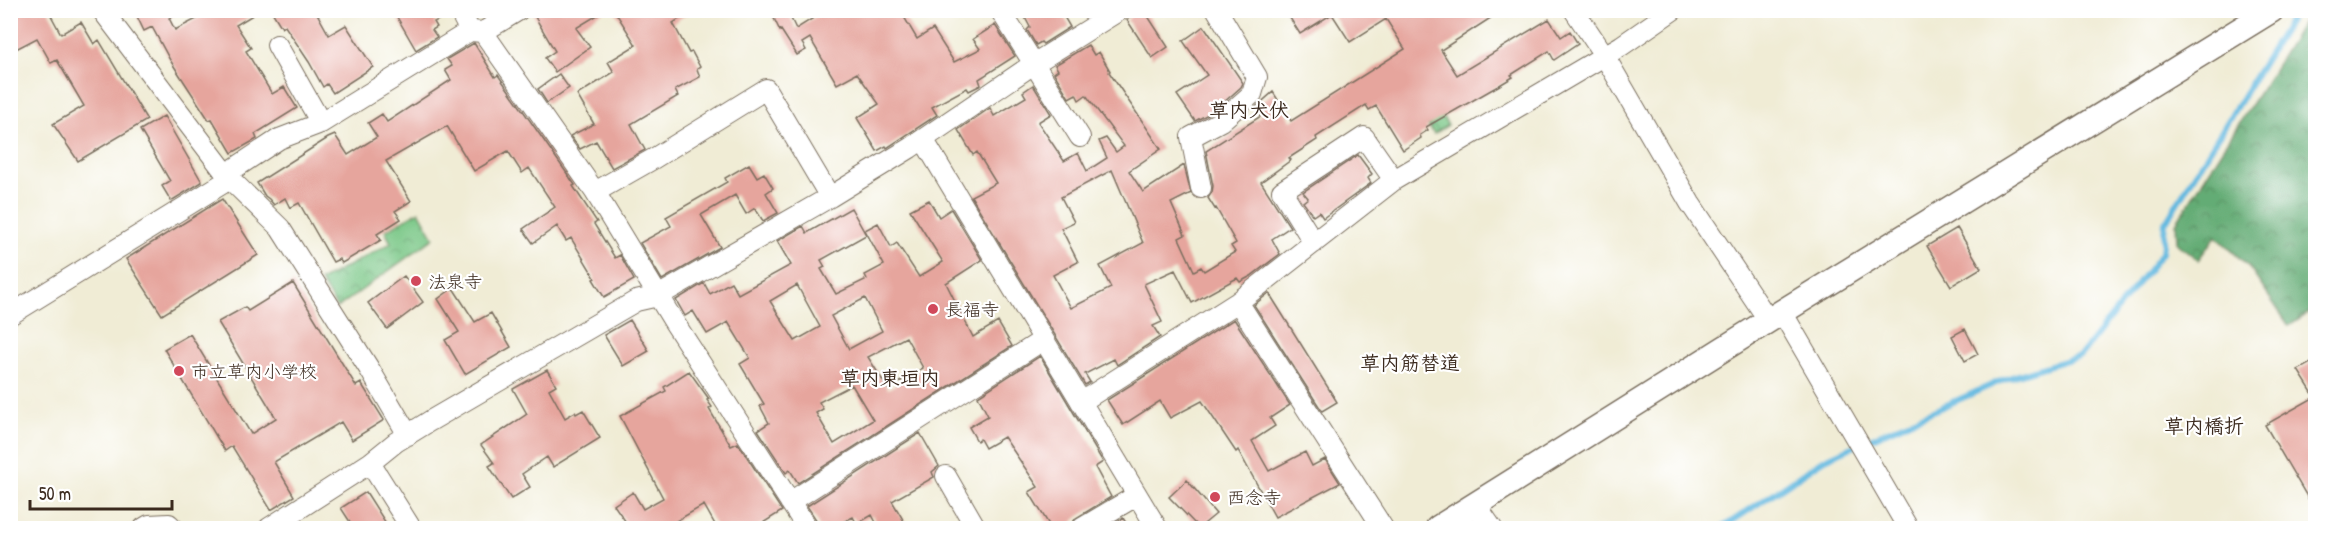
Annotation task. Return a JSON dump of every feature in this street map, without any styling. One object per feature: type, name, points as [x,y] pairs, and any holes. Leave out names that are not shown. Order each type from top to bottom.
[{"type":"street","points":[[102,10],[228,176],[280,228],[370,370],[408,435]]},
{"type":"street","points":[[459,10],[596,192],[658,296],[807,528]]},
{"type":"street","points":[[10,315],[228,176],[279,139],[321,123],[476,31],[519,10]]},
{"type":"street","points":[[1000,10],[1080,137]]},
{"type":"street","points":[[269,528],[370,463],[408,435],[636,301],[658,296],[924,139],[1035,63],[1120,10]]},
{"type":"street","points":[[1201,188],[1191,137],[1221,121],[1252,94],[1257,77],[1217,10]]},
{"type":"street","points":[[1574,10],[1604,55],[1690,203],[1776,316],[1908,528]]},
{"type":"street","points":[[1081,402],[1238,302],[1394,180],[1621,46],[1673,10]]},
{"type":"street","points":[[1438,528],[2272,10]]},
{"type":"street","points":[[277,45],[321,123]]},
{"type":"street","points":[[596,192],[766,89],[830,196]]},
{"type":"street","points":[[1314,243],[1282,191],[1364,137],[1394,180]]},
{"type":"street","points":[[924,139],[1157,528]]},
{"type":"street","points":[[1238,302],[1383,528]]},
{"type":"street","points":[[790,502],[1043,340]]},
{"type":"street","points":[[370,463],[411,528]]},
{"type":"street","points":[[946,476],[976,528]]},
{"type":"street","points":[[1082,528],[1136,496]]},
{"type":"street","points":[[1476,505],[1492,528]]},
{"type":"street","points":[[144,528],[149,525],[170,524],[173,528]]},
{"type":"green space","points":[[2309,13],[2316,23],[2315,309],[2289,326],[2248,266],[2216,236],[2198,260],[2177,243],[2176,223]]},
{"type":"green space","points":[[1419,81],[1448,125],[1434,134],[1404,91]]},
{"type":"green space","points":[[419,211],[434,238],[337,308],[320,281],[391,243],[385,231]]},
{"type":"building","points":[[17,10],[48,10],[61,34],[81,22],[94,44],[99,40],[147,120],[78,161],[53,124],[84,106],[57,60],[51,63],[37,38],[16,49],[10,39],[10,14]]},
{"type":"building","points":[[134,10],[184,10],[169,18],[175,30],[214,10],[261,10],[236,25],[251,48],[246,51],[272,94],[284,87],[297,108],[255,134],[257,139],[232,153],[212,119],[209,120],[170,60],[152,27],[144,31]]},
{"type":"building","points":[[271,10],[315,10],[329,35],[346,25],[373,67],[333,93],[327,84],[323,87],[285,26],[282,28]]},
{"type":"building","points":[[393,10],[447,10],[448,15],[434,22],[437,27],[432,30],[437,37],[416,50]]},
{"type":"building","points":[[531,10],[606,10],[576,28],[590,47],[555,72],[545,58],[555,51]]},
{"type":"building","points":[[614,10],[693,10],[673,23],[689,53],[692,52],[700,67],[697,69],[700,77],[675,90],[678,96],[631,124],[645,150],[612,168],[596,141],[580,149],[570,136],[594,124],[577,95],[614,72],[608,62],[636,45]]},
{"type":"building","points":[[770,10],[787,10],[796,29],[826,10],[900,10],[917,39],[933,29],[954,62],[980,49],[973,39],[995,25],[1015,56],[979,79],[981,85],[969,91],[967,88],[932,107],[937,115],[887,148],[886,146],[877,151],[857,118],[879,104],[857,73],[837,84],[810,38],[802,43],[806,50],[797,55],[780,31]]},
{"type":"building","points":[[1021,10],[1060,10],[1070,27],[1043,44],[1041,42],[1036,45],[1027,30],[1030,27]]},
{"type":"building","points":[[1137,10],[1144,10],[1168,47],[1152,58],[1127,20]]},
{"type":"building","points":[[1285,10],[1503,10],[1441,50],[1457,75],[1549,19],[1561,37],[1570,31],[1578,44],[1554,60],[1549,51],[1511,75],[1513,77],[1426,127],[1428,130],[1420,135],[1421,138],[1403,150],[1376,106],[1369,110],[1366,105],[1316,137],[1317,140],[1289,158],[1291,160],[1261,182],[1290,227],[1272,239],[1280,254],[1251,276],[1240,282],[1237,278],[1192,303],[1175,270],[1144,284],[1162,322],[1153,326],[1160,337],[1117,365],[1114,359],[1085,374],[1090,382],[1085,385],[971,196],[996,183],[977,152],[973,155],[958,130],[990,108],[994,116],[1026,97],[1023,92],[1033,85],[1051,114],[1038,122],[1064,161],[1078,153],[1087,171],[1107,158],[1099,141],[1106,138],[1116,152],[1124,146],[1086,95],[1079,100],[1076,94],[1069,98],[1054,73],[1058,70],[1055,65],[1088,45],[1094,55],[1099,52],[1109,72],[1161,149],[1129,171],[1143,192],[1184,165],[1191,193],[1171,203],[1185,235],[1179,238],[1194,271],[1201,267],[1204,271],[1235,252],[1231,246],[1236,243],[1208,198],[1213,186],[1206,151],[1261,116],[1256,107],[1273,92],[1291,121],[1405,49],[1386,19],[1350,42],[1332,14],[1300,34]],"holes":[[[1112,170],[1143,243],[1100,266],[1111,288],[1071,308],[1053,275],[1078,262],[1061,228],[1074,222],[1061,197]]]},
{"type":"building","points":[[1204,26],[1243,83],[1214,111],[1195,121],[1177,95],[1207,75],[1183,41]]},
{"type":"building","points":[[474,43],[495,77],[498,75],[575,185],[573,186],[597,222],[594,224],[615,258],[620,255],[634,280],[604,297],[571,238],[566,241],[557,226],[533,243],[523,229],[555,207],[529,168],[522,173],[508,151],[474,171],[447,126],[386,161],[411,201],[395,211],[401,219],[377,234],[381,240],[342,263],[339,259],[333,262],[299,203],[290,208],[285,198],[274,205],[265,196],[257,183],[328,138],[335,135],[348,155],[377,137],[368,123],[382,114],[387,122],[451,80],[445,70],[452,66],[447,59]]},
{"type":"building","points":[[559,74],[569,88],[547,103],[538,89]]},
{"type":"building","points":[[164,116],[202,182],[171,201],[162,186],[170,181],[140,130]]},
{"type":"building","points":[[1358,155],[1372,174],[1368,178],[1371,183],[1323,218],[1319,212],[1313,216],[1303,202],[1308,198],[1303,192]]},
{"type":"building","points":[[749,164],[757,177],[764,173],[773,188],[766,193],[778,213],[763,221],[755,208],[746,214],[735,195],[701,215],[720,247],[662,280],[640,243],[671,226],[666,217],[727,182],[725,178]]},
{"type":"building","points":[[222,199],[258,255],[162,315],[126,259]]},
{"type":"building","points":[[929,200],[939,217],[951,209],[982,260],[946,283],[973,337],[998,322],[1012,346],[798,483],[790,470],[786,473],[758,430],[769,423],[760,406],[764,404],[740,364],[750,358],[728,322],[707,334],[693,311],[685,316],[676,300],[704,283],[710,294],[731,282],[738,294],[791,265],[777,241],[803,226],[807,233],[851,208],[866,235],[821,260],[825,267],[821,269],[836,294],[867,279],[865,275],[884,265],[865,230],[878,223],[891,247],[897,243],[919,277],[943,262],[910,210]],"holes":[[[797,285],[820,327],[795,341],[770,301]],[[865,298],[882,331],[849,349],[831,316]],[[906,337],[923,368],[888,389],[868,357]],[[852,385],[873,420],[834,444],[816,413],[823,409],[819,402]]]},
{"type":"building","points":[[1957,228],[1981,268],[1951,286],[1927,246]]},
{"type":"building","points":[[404,276],[423,302],[387,329],[368,303]]},
{"type":"building","points":[[293,283],[356,386],[361,383],[384,420],[352,440],[341,422],[274,462],[294,496],[271,510],[232,446],[225,451],[164,349],[190,334],[251,434],[276,418],[218,322],[245,307],[248,311]]},
{"type":"building","points":[[453,288],[475,322],[491,313],[511,347],[465,374],[445,340],[459,332],[438,299]]},
{"type":"building","points":[[1269,293],[1337,402],[1322,411],[1254,305]]},
{"type":"building","points":[[1234,319],[1290,405],[1270,418],[1275,426],[1252,441],[1269,471],[1305,452],[1312,466],[1325,459],[1340,483],[1275,517],[1238,450],[1236,452],[1202,401],[1170,418],[1160,401],[1123,425],[1107,400]]},
{"type":"building","points":[[630,320],[649,351],[623,366],[604,335]]},
{"type":"building","points":[[1965,329],[1978,354],[1965,361],[1952,336]]},
{"type":"building","points":[[1040,356],[1103,462],[1095,467],[1111,497],[1076,518],[1071,525],[1065,528],[1051,528],[1029,492],[1038,487],[1004,437],[985,448],[980,439],[977,441],[969,427],[988,416],[978,396]]},
{"type":"building","points":[[2316,360],[2316,512],[2265,425],[2315,397],[2298,370]]},
{"type":"building","points":[[547,370],[556,385],[549,389],[565,418],[583,410],[600,438],[553,467],[547,457],[522,474],[530,487],[511,499],[489,466],[494,463],[481,445],[527,414],[513,389]]},
{"type":"building","points":[[689,371],[709,399],[707,400],[712,407],[709,409],[731,446],[738,443],[782,511],[755,528],[717,528],[704,505],[664,528],[630,528],[614,505],[633,492],[643,509],[663,498],[620,416],[666,391],[664,387]]},
{"type":"building","points":[[920,433],[939,466],[932,472],[934,477],[892,501],[908,528],[879,528],[872,515],[857,524],[853,517],[831,528],[819,528],[807,506]]},
{"type":"building","points":[[1187,480],[1216,514],[1199,528],[1169,497]]},
{"type":"building","points":[[366,492],[389,528],[354,528],[341,508]]},
{"type":"building","points":[[1123,518],[1129,528],[1107,527]]},
{"type":"waterway","points":[[1722,528],[1825,459],[2005,379],[2080,356],[2162,253],[2165,223],[2290,20],[2293,10]]},
{"type":"place","name":"法泉寺","points":[[416,281]]},
{"type":"place","name":"長福寺","points":[[933,309]]},
{"type":"place","name":"市立草内小学校","points":[[179,371]]},
{"type":"place","name":"西念寺","points":[[1215,497]]},
{"type":"district","name":"草内犬伏","points":[[1249,109]]},
{"type":"district","name":"草内筋替道","points":[[1410,362]]},
{"type":"district","name":"草内東垣内","points":[[890,377]]},
{"type":"district","name":"草内橋折","points":[[2204,425]]}]
